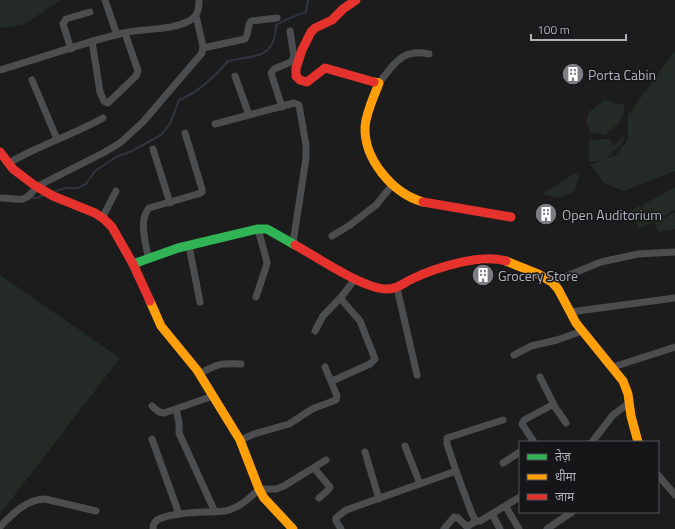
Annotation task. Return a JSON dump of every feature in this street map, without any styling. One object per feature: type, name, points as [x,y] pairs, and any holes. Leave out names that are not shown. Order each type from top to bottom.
[{"type":"street","points":[[105,0],[117,35]]},
{"type":"street","points":[[0,70],[92,41],[125,33],[169,27],[190,20],[196,16],[199,10],[199,0]]},
{"type":"street","points":[[356,0],[351,5],[345,7],[327,24],[314,29],[306,40],[297,65],[296,74],[298,79],[302,82],[314,79],[318,72],[325,68],[366,78],[379,83]]},
{"type":"street","points":[[71,48],[64,21],[66,19],[90,12]]},
{"type":"street","points":[[0,198],[25,199],[31,195],[45,191],[120,143],[143,122],[202,53],[204,48],[196,16]]},
{"type":"street","points":[[204,48],[245,39],[248,34],[249,24],[251,21],[277,18]]},
{"type":"street","points":[[282,107],[271,73],[274,69],[293,60],[294,56],[290,32]]},
{"type":"street","points":[[92,41],[100,92],[104,101],[108,102],[136,76],[138,72],[125,33]]},
{"type":"street","points":[[429,54],[414,52],[407,54],[390,69],[379,83],[368,113],[366,134],[368,146],[374,160],[381,171],[393,184],[405,194],[420,201],[511,216]]},
{"type":"street","points":[[235,76],[249,116]]},
{"type":"street","points":[[32,80],[58,138]]},
{"type":"street","points":[[215,124],[294,103],[299,105],[306,145],[306,158],[293,243]]},
{"type":"street","points":[[9,163],[58,138],[89,126],[103,118]]},
{"type":"street","points":[[148,257],[144,224],[146,212],[149,208],[202,192],[185,133]]},
{"type":"street","points":[[153,149],[170,202]]},
{"type":"street","points":[[0,152],[13,169],[45,191],[95,213],[112,227],[133,264],[161,326],[199,374],[240,440],[259,489],[269,504],[293,529]]},
{"type":"street","points":[[332,236],[350,225],[376,205],[393,184]]},
{"type":"street","points":[[102,218],[116,191]]},
{"type":"street","points":[[256,297],[267,262],[258,229]]},
{"type":"street","points":[[133,264],[148,257],[258,229],[267,229],[355,280],[377,288],[397,288],[412,279],[453,264],[476,259],[504,260],[516,264],[552,282],[558,289],[582,331],[623,381],[626,388],[638,441]]},
{"type":"street","points":[[189,246],[200,302]]},
{"type":"street","points":[[552,282],[601,262],[638,254],[675,252]]},
{"type":"street","points":[[315,331],[323,316],[355,280]]},
{"type":"street","points":[[397,288],[417,375]]},
{"type":"street","points":[[332,380],[370,364],[375,359],[360,321],[342,301],[342,296]]},
{"type":"street","points":[[570,312],[675,298]]},
{"type":"street","points":[[514,355],[531,346],[557,340],[582,331]]},
{"type":"street","points":[[613,368],[675,347]]},
{"type":"street","points":[[199,374],[217,364],[241,364]]},
{"type":"street","points":[[240,440],[260,432],[289,424],[312,408],[336,400],[337,396],[332,380],[325,367]]},
{"type":"street","points":[[540,377],[555,407],[566,423]]},
{"type":"street","points":[[152,406],[162,413],[213,396]]},
{"type":"street","points":[[593,441],[613,415],[629,403]]},
{"type":"street","points":[[533,441],[522,424],[523,422],[550,405],[555,407]]},
{"type":"street","points":[[176,409],[179,422],[179,433],[215,512]]},
{"type":"street","points":[[476,521],[456,471],[447,444],[447,438],[502,420]]},
{"type":"street","points":[[152,439],[179,514]]},
{"type":"street","points":[[405,446],[420,484]]},
{"type":"street","points":[[365,452],[379,498]]},
{"type":"street","points":[[503,463],[519,453]]},
{"type":"street","points":[[153,529],[156,521],[160,519],[179,514],[226,511],[239,506],[259,489],[269,490],[280,488],[326,460]]},
{"type":"street","points":[[314,468],[330,486],[328,490],[319,498]]},
{"type":"street","points":[[341,529],[336,521],[337,516],[350,509],[456,471]]},
{"type":"street","points":[[659,477],[675,495]]},
{"type":"street","points":[[444,529],[454,517],[458,518],[467,527],[519,498]]},
{"type":"street","points":[[0,527],[25,505],[37,499],[45,499],[96,511]]},
{"type":"street","points":[[506,506],[519,529]]},
{"type":"street","points":[[546,529],[570,513]]},
{"type":"street","points":[[492,514],[500,529]]},
{"type":"shaded area","points":[[0,0],[61,0],[23,25],[0,28]]},
{"type":"shaded area","points":[[675,50],[675,171],[624,191],[605,184],[590,165],[601,161],[589,162],[589,140],[608,139],[614,145],[625,135],[622,143],[606,159],[616,155],[628,140],[628,115]]},
{"type":"shaded area","points":[[605,100],[624,105],[622,119],[605,135],[591,133],[586,122],[589,112]]},
{"type":"shaded area","points":[[575,173],[579,176],[575,191],[561,198],[542,194]]},
{"type":"shaded area","points":[[675,187],[675,210],[652,223],[641,206]]},
{"type":"shaded area","points":[[640,206],[651,224],[639,228],[629,211]]},
{"type":"shaded area","points":[[675,212],[675,229],[658,232],[655,223]]},
{"type":"shaded area","points":[[0,275],[120,358],[0,514]]},
{"type":"waterway","points":[[54,192],[65,188],[78,188],[86,184],[95,171],[116,157],[132,151],[161,135],[170,124],[179,100],[199,89],[228,61],[254,56],[267,50],[272,45],[276,25],[306,12],[308,0]]},
{"type":"waterway","points":[[29,197],[37,198],[44,195]]},
{"type":"traffic: fast","points":[[133,264],[178,248],[258,229],[267,229],[295,245]]},
{"type":"traffic: slow","points":[[374,82],[379,83],[369,110],[365,127],[369,151],[382,173],[391,183],[412,198],[423,202]]},
{"type":"traffic: slow","points":[[506,261],[538,274],[552,282],[558,289],[576,323],[623,381],[628,394],[631,416],[638,441]]},
{"type":"traffic: slow","points":[[150,301],[161,326],[197,370],[240,440],[264,498],[293,529]]},
{"type":"traffic: jam","points":[[356,0],[343,9],[332,20],[315,28],[311,32],[302,50],[296,68],[296,76],[300,80],[307,82],[325,68],[374,82]]},
{"type":"traffic: jam","points":[[0,152],[13,169],[34,185],[53,196],[95,213],[104,219],[112,227],[133,264],[150,301]]},
{"type":"traffic: jam","points":[[423,202],[511,217]]},
{"type":"traffic: jam","points":[[295,245],[353,278],[377,288],[387,289],[397,287],[412,279],[445,266],[471,260],[496,259],[506,261]]},
{"type":"place","name":"Porta Cabin","points":[[573,74]]},
{"type":"place","name":"Open Auditorium","points":[[546,214]]},
{"type":"place","name":"Grocery Store","points":[[483,275]]}]
